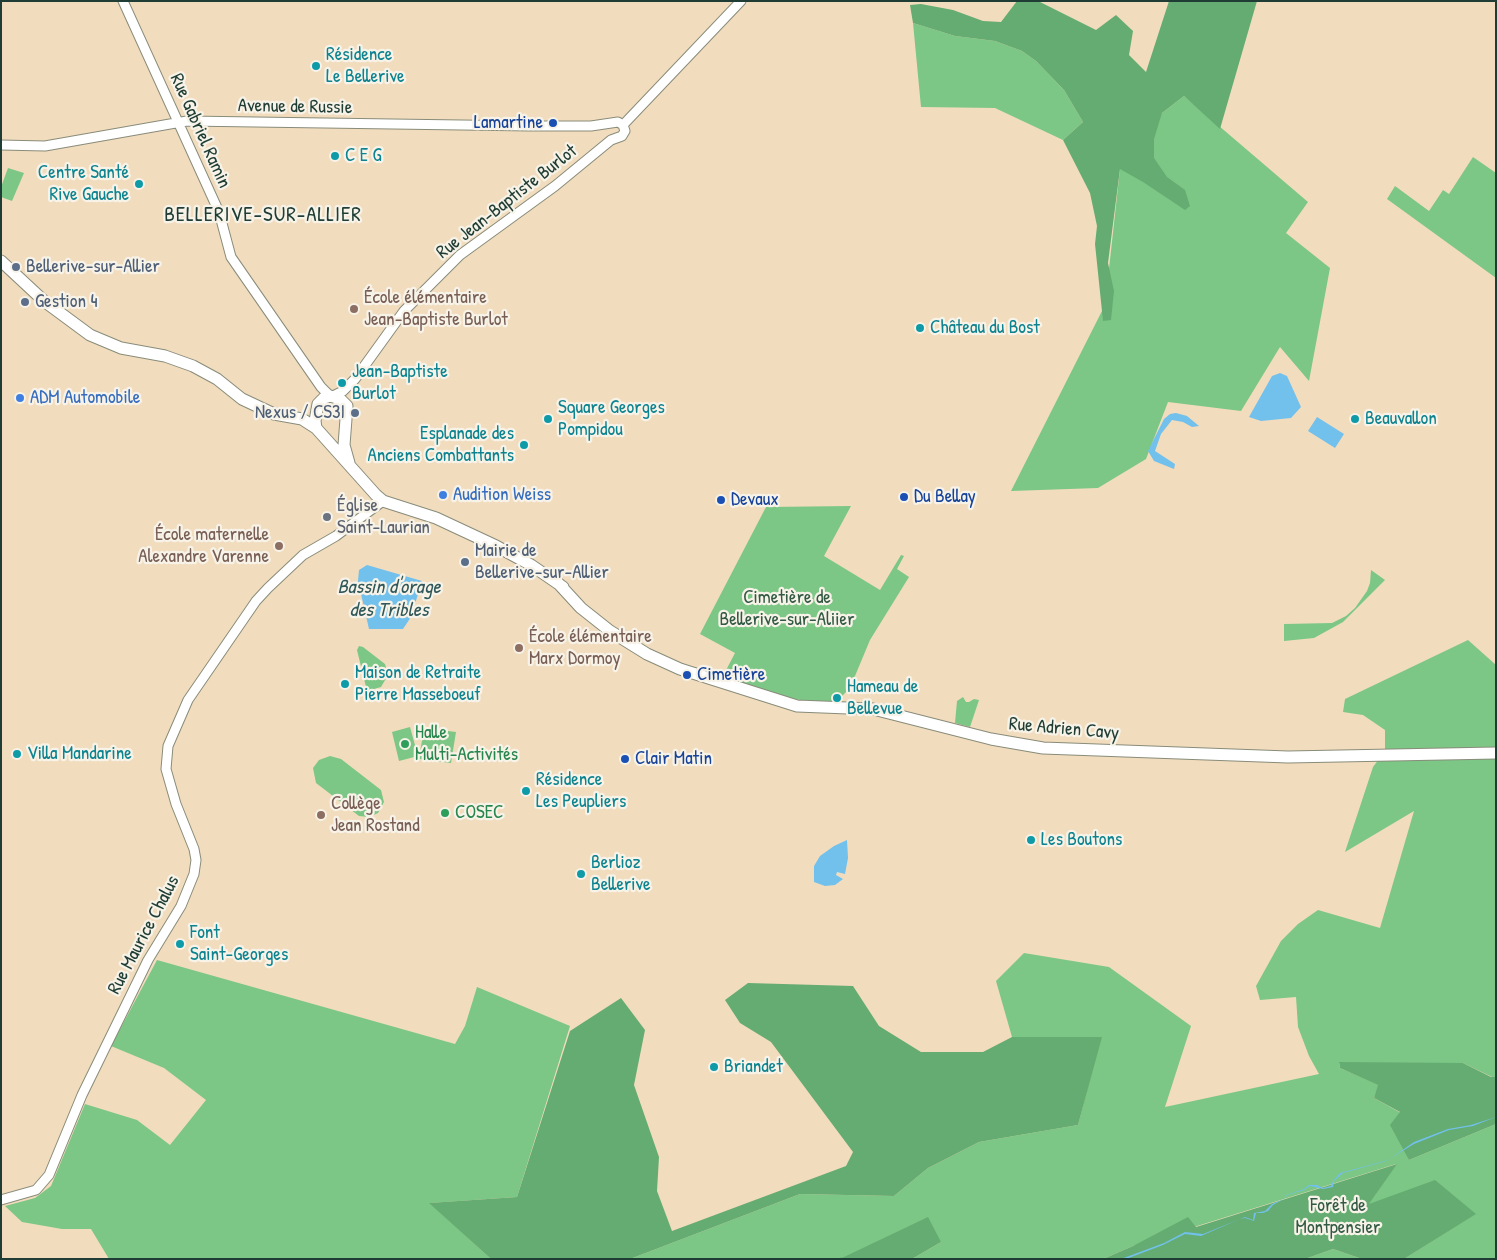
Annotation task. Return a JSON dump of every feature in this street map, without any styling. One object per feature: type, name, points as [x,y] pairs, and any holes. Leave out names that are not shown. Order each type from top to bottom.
[{"type":"main road","points":[[1,261],[44,301],[90,336],[121,348],[160,355],[192,366],[217,379],[242,399],[274,414],[302,419],[320,432],[383,501]]},
{"type":"main road","points":[[346,427],[334,436],[320,432],[315,421],[318,404],[324,398],[332,396],[340,399],[347,406],[346,427],[344,445],[349,464]]},
{"type":"main road","name":"Rue Adrien Cavy","points":[[383,501],[413,510],[496,546],[558,583],[577,597],[594,618],[628,644],[664,663],[776,701],[797,706],[883,710],[1023,746],[1288,757],[1496,753]]},
{"type":"street","name":"Rue Gabriel Ramin","points":[[123,1],[219,212],[231,257],[321,387],[332,396]]},
{"type":"street","points":[[611,132],[623,135],[623,125],[740,1]]},
{"type":"street","name":"Avenue de Russie","points":[[1,145],[52,145],[186,122],[591,126],[611,132],[618,122],[623,125]]},
{"type":"street","name":"Rue Jean-Baptiste Burlot","points":[[332,396],[343,391],[354,379],[404,311],[460,255],[555,186],[605,145],[611,132]]},
{"type":"street","name":"Rue Jean-Baptiste Burlot","points":[[347,406],[348,394],[354,379]]},
{"type":"street","name":"Rue Maurice Chalus","points":[[1,1200],[36,1190],[49,1175],[82,1095],[144,968],[175,918],[194,874],[196,860],[194,849],[176,804],[166,769],[168,746],[188,700],[256,601],[292,564],[383,501]]},
{"type":"green space","points":[[1017,1],[1038,1],[1096,30],[1116,15],[1133,31],[1129,55],[1146,72],[1169,1],[1257,1],[1220,129],[1184,96],[1162,113],[1154,139],[1154,158],[1167,177],[1185,190],[1190,206],[1185,210],[1120,169],[1108,263],[1114,291],[1111,320],[1103,321],[1095,244],[1097,226],[1090,193],[1063,140],[1083,122],[1064,90],[1036,61],[1022,51],[995,41],[955,36],[913,23],[910,5],[921,4],[953,10],[983,21],[1001,22]]},
{"type":"green space","points":[[913,23],[955,36],[995,41],[1022,51],[1036,61],[1064,90],[1083,122],[1063,140],[995,108],[921,107]]},
{"type":"green space","points":[[1184,96],[1308,202],[1286,233],[1330,268],[1309,381],[1280,347],[1241,411],[1168,402],[1146,459],[1098,488],[1011,491],[1105,305],[1120,169],[1162,113]]},
{"type":"green space","points":[[1473,157],[1496,173],[1496,278],[1387,199],[1395,186],[1429,211],[1443,190],[1449,194]]},
{"type":"green space","points":[[8,168],[24,173],[12,201],[1,197],[1,187]]},
{"type":"green space","name":"Cimetière de Bellerive-sur-Aliier","points":[[851,506],[824,556],[880,590],[901,555],[904,556],[897,569],[909,577],[870,640],[850,688],[840,698],[837,695],[831,702],[805,701],[776,695],[723,676],[735,653],[700,634],[766,507]]},
{"type":"green space","points":[[1371,570],[1385,580],[1343,622],[1314,638],[1284,641],[1284,624],[1332,623],[1346,616],[1355,608],[1367,591]]},
{"type":"green space","points":[[1468,640],[1496,665],[1496,1077],[1492,1077],[1463,1063],[1339,1063],[1340,1068],[1379,1085],[1374,1098],[1401,1113],[1409,1160],[1496,1124],[1496,1259],[1404,1259],[1475,1214],[1368,1205],[1396,1164],[1133,1246],[1103,1259],[912,1259],[941,1242],[835,1259],[630,1259],[800,1194],[894,1196],[928,1168],[979,1142],[1078,1125],[1101,1037],[1012,1037],[996,981],[1024,953],[1109,967],[1191,1026],[1165,1107],[1319,1074],[1309,1056],[1298,1027],[1296,997],[1260,1000],[1256,986],[1281,941],[1298,924],[1318,910],[1380,928],[1414,811],[1345,852],[1373,767],[1385,751],[1385,730],[1363,715],[1343,712],[1345,699]]},
{"type":"green space","points":[[359,646],[385,664],[388,675],[381,687],[367,691],[357,650]]},
{"type":"green space","points":[[963,697],[966,702],[974,699],[979,700],[970,727],[955,723],[957,701]]},
{"type":"green space","name":"Halle Multi-Activités","points":[[410,727],[418,756],[399,761],[392,732]]},
{"type":"green space","points":[[424,728],[456,732],[451,763],[419,759]]},
{"type":"green space","points":[[330,756],[341,759],[381,790],[384,802],[378,813],[369,817],[359,816],[316,783],[313,768],[319,760]]},
{"type":"green space","points":[[157,960],[455,1044],[465,1026],[477,987],[570,1026],[517,1197],[430,1203],[491,1259],[109,1259],[91,1229],[62,1229],[22,1222],[5,1206],[35,1198],[51,1186],[85,1104],[137,1120],[170,1145],[206,1100],[164,1068],[111,1046]]},
{"type":"green space","points":[[748,983],[853,986],[879,1026],[921,1052],[983,1052],[1012,1037],[1102,1037],[1078,1125],[979,1142],[928,1168],[894,1196],[800,1194],[630,1259],[491,1259],[429,1203],[517,1197],[570,1031],[621,998],[645,1030],[634,1085],[659,1157],[657,1191],[672,1231],[846,1166],[853,1152],[771,1042],[740,1023],[725,1000]]},
{"type":"green space","name":"Forêt de Montpensier","points":[[1339,1062],[1463,1063],[1491,1077],[1496,1077],[1496,1124],[1409,1160],[1390,1125],[1400,1112],[1374,1098],[1378,1085],[1340,1068]]},
{"type":"green space","name":"Forêt de Montpensier","points":[[1397,1164],[1369,1204],[1435,1180],[1476,1214],[1404,1259],[1362,1259],[1333,1249],[1305,1259],[1103,1259],[1133,1246],[1188,1217],[1196,1227]]},
{"type":"green space","points":[[928,1217],[941,1242],[912,1259],[835,1259],[844,1257]]},
{"type":"green space","points":[[1333,1249],[1362,1259],[1305,1259]]},
{"type":"water","points":[[1280,373],[1287,376],[1301,407],[1291,418],[1261,421],[1249,417],[1272,376]]},
{"type":"water","points":[[1176,413],[1187,416],[1199,426],[1192,427],[1183,422],[1172,420],[1161,434],[1155,451],[1175,464],[1174,469],[1154,461],[1148,451],[1164,419],[1170,414]]},
{"type":"water","points":[[1317,417],[1344,434],[1335,448],[1308,431]]},
{"type":"water","name":"Bassin d'orage des Tribles","points":[[367,565],[422,581],[411,617],[403,629],[369,629],[358,581],[359,570]]},
{"type":"water","points":[[847,840],[848,858],[845,874],[837,872],[836,875],[843,879],[835,885],[825,886],[814,882],[814,866],[820,856]]},
{"type":"water","points":[[1496,1117],[1473,1126],[1449,1130],[1414,1144],[1391,1158],[1414,1142],[1448,1129],[1471,1125]]},
{"type":"water","points":[[1387,1160],[1343,1173],[1334,1181],[1333,1187],[1323,1189],[1310,1186],[1304,1190],[1287,1195],[1284,1199],[1286,1195],[1304,1189],[1309,1185],[1317,1185],[1323,1188],[1331,1186],[1333,1181],[1340,1173]]},
{"type":"water","points":[[1284,1199],[1273,1205],[1268,1211],[1256,1213],[1254,1221],[1245,1218],[1240,1219],[1245,1217],[1253,1220],[1254,1213],[1265,1211],[1272,1204]]},
{"type":"water","points":[[1239,1219],[1201,1236],[1185,1234],[1163,1245],[1126,1259],[1121,1259],[1164,1243],[1185,1232],[1203,1234]]},
{"type":"place","name":"Résidence Le Bellerive","points":[[316,66]]},
{"type":"place","name":"Lamartine","points":[[553,123]]},
{"type":"place","name":"C E G","points":[[335,156]]},
{"type":"place","name":"Centre Santé Rive Gauche","points":[[139,184]]},
{"type":"place","name":"Bellerive-sur-Allier","points":[[16,267]]},
{"type":"place","name":"Gestion 4","points":[[25,302]]},
{"type":"place","name":"École élémentaire Jean-Baptiste Burlot","points":[[354,309]]},
{"type":"place","name":"Château du Bost","points":[[920,328]]},
{"type":"place","name":"Jean-Baptiste Burlot","points":[[342,383]]},
{"type":"place","name":"ADM Automobile","points":[[20,398]]},
{"type":"place","name":"Nexus / CS3I","points":[[355,413]]},
{"type":"place","name":"Square Georges Pompidou","points":[[548,419]]},
{"type":"place","name":"Beauvallon","points":[[1355,419]]},
{"type":"place","name":"Esplanade des Anciens Combattants","points":[[524,445]]},
{"type":"place","name":"Audition Weiss","points":[[443,495]]},
{"type":"place","name":"Du Bellay","points":[[904,497]]},
{"type":"place","name":"Devaux","points":[[721,500]]},
{"type":"place","name":"Église Saint-Laurian","points":[[327,517]]},
{"type":"place","name":"École maternelle Alexandre Varenne","points":[[279,546]]},
{"type":"place","name":"Mairie de Bellerive-sur-Allier","points":[[465,562]]},
{"type":"place","name":"École élémentaire Marx Dormoy","points":[[519,648]]},
{"type":"place","name":"Cimetière","points":[[687,675]]},
{"type":"place","name":"Maison de Retraite Pierre Masseboeuf","points":[[345,684]]},
{"type":"place","name":"Hameau de Bellevue","points":[[837,698]]},
{"type":"place","name":"Halle Multi-Activités","points":[[405,744]]},
{"type":"place","name":"Villa Mandarine","points":[[17,754]]},
{"type":"place","name":"Clair Matin","points":[[625,759]]},
{"type":"place","name":"Résidence Les Peupliers","points":[[526,791]]},
{"type":"place","name":"COSEC","points":[[445,813]]},
{"type":"place","name":"Collège Jean Rostand","points":[[321,815]]},
{"type":"place","name":"Les Boutons","points":[[1031,840]]},
{"type":"place","name":"Berlioz Bellerive","points":[[581,874]]},
{"type":"place","name":"Font Saint-Georges","points":[[180,944]]},
{"type":"place","name":"Briandet","points":[[714,1067]]},
{"type":"district","name":"BELLERIVE-SUR-ALLIER","points":[[263,215]]}]
